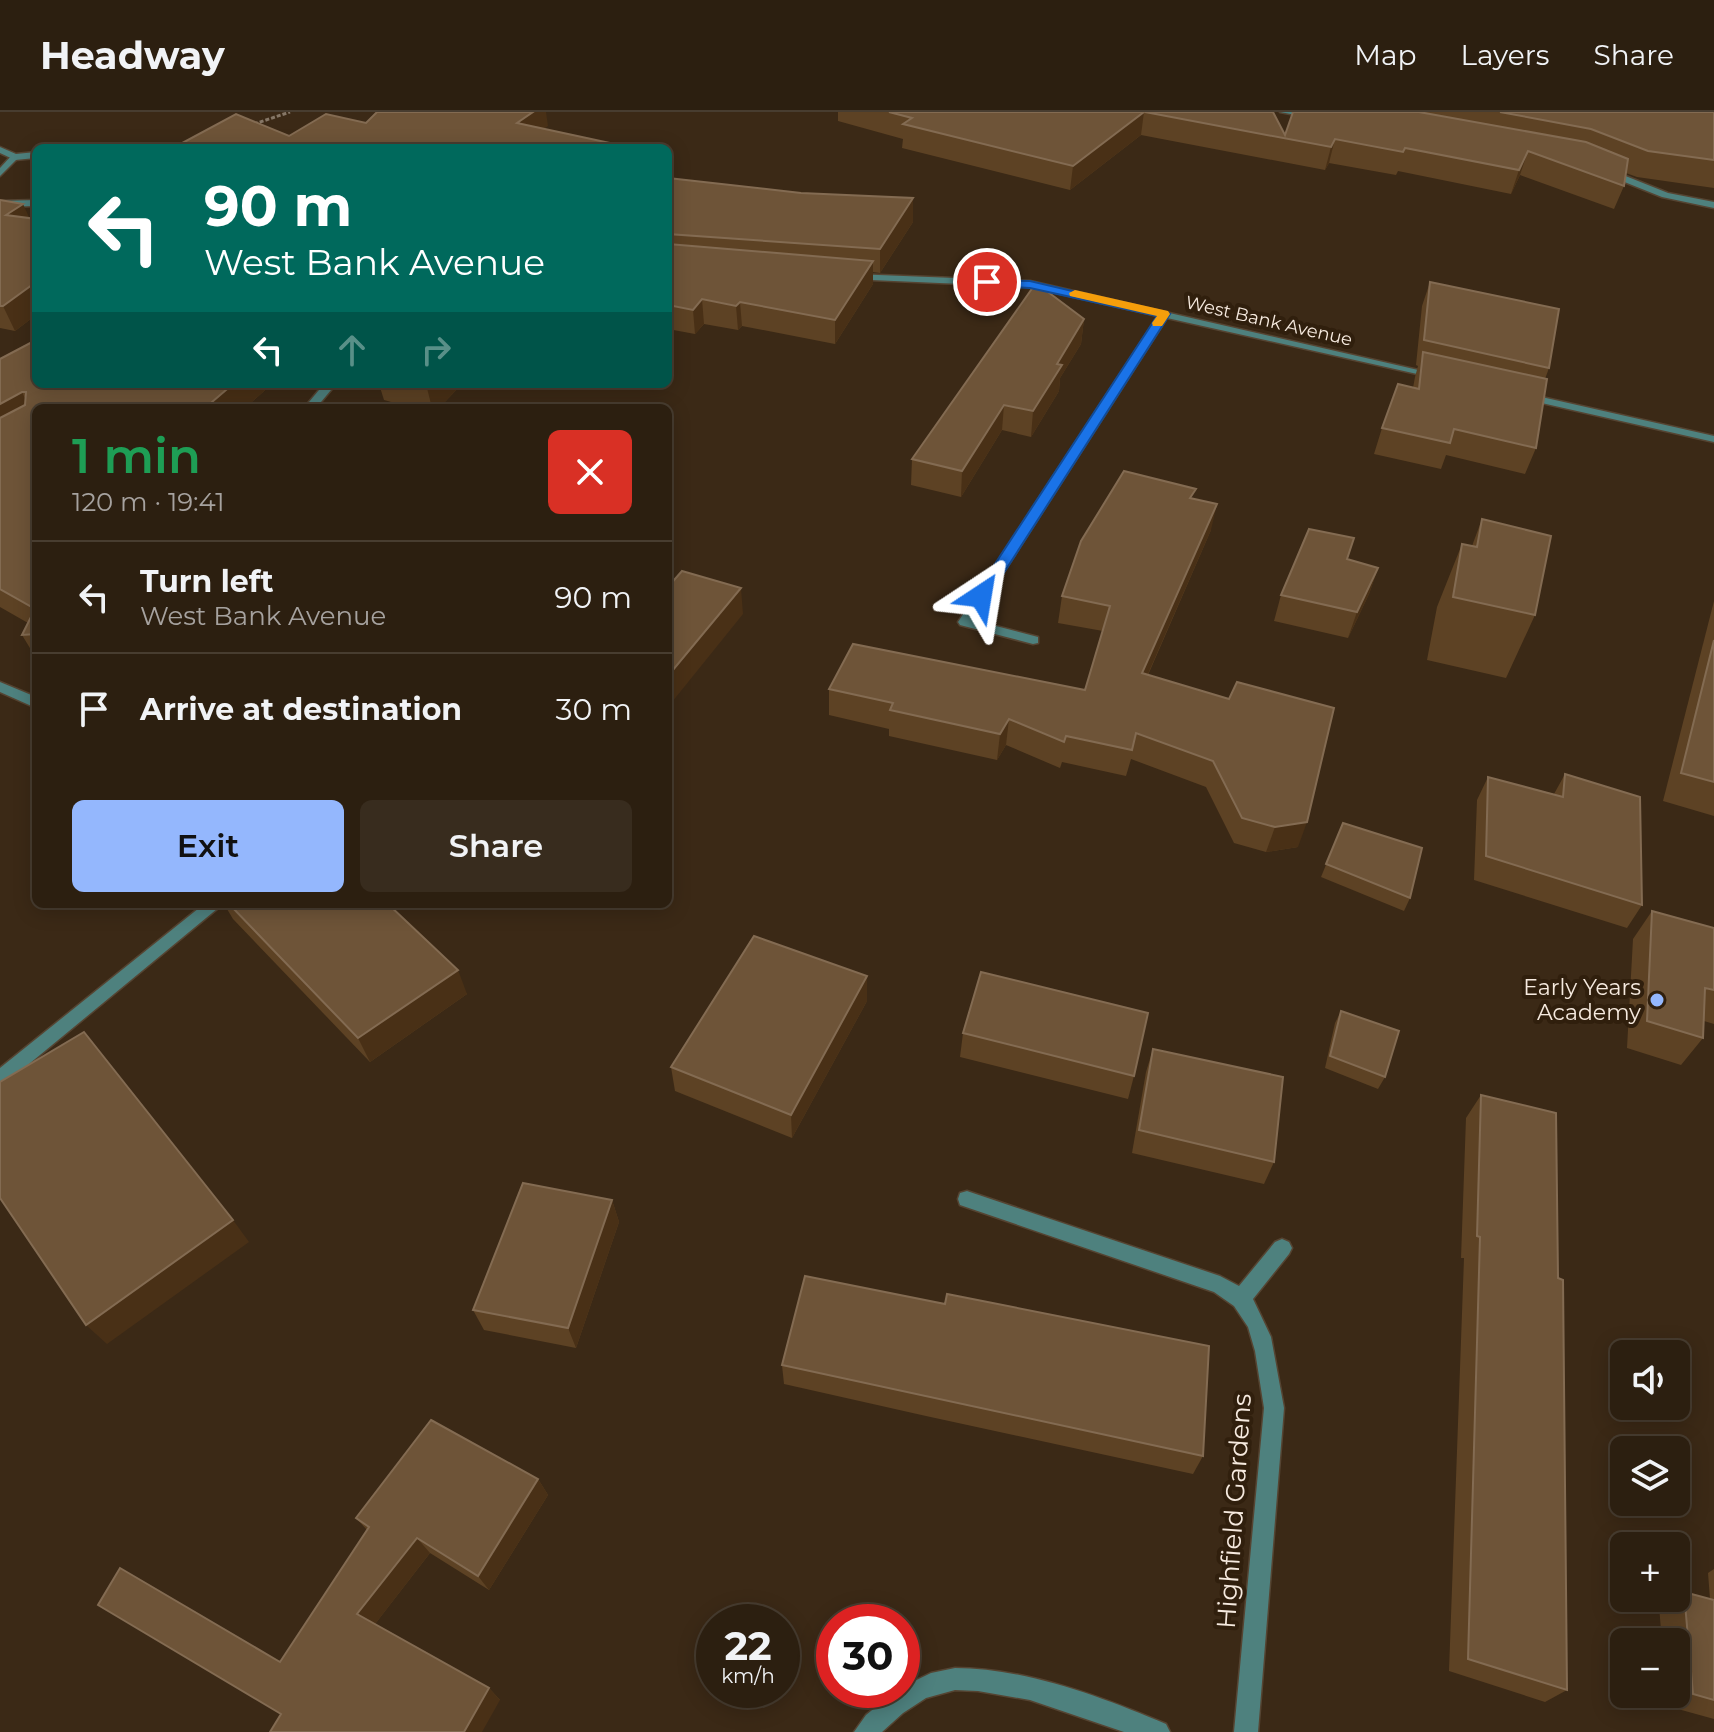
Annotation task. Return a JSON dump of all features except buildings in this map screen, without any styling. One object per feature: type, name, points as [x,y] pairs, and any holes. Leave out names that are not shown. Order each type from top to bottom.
[{"type":"street","points":[[1284,112],[1330,117]]},
{"type":"street","points":[[0,150],[15,157],[32,155]]},
{"type":"street","points":[[0,173],[15,157]]},
{"type":"street","points":[[1594,166],[1665,195],[1714,205]]},
{"type":"street","points":[[0,204],[32,203]]},
{"type":"street","name":"West Bank Avenue","points":[[841,276],[1030,284],[1454,380]]},
{"type":"street","points":[[1033,640],[965,622],[1164,314]]},
{"type":"street","points":[[313,404],[327,388]]},
{"type":"street","points":[[1515,394],[1714,439]]},
{"type":"street","points":[[0,687],[32,701]]},
{"type":"street","points":[[0,1078],[210,908]]},
{"type":"street","points":[[967,1199],[1191,1274],[1220,1285],[1241,1299],[1282,1248]]},
{"type":"street","name":"Highfield Gardens","points":[[1241,1299],[1258,1331],[1274,1408],[1246,1732]]},
{"type":"street","points":[[866,1732],[898,1704],[926,1687],[954,1678],[991,1680],[1016,1686],[1158,1732]]},
{"type":"path","points":[[252,125],[290,112]]},
{"type":"slow traffic","points":[[1075,293],[1164,314],[1158,323]]},
{"type":"place","name":"Early Years Academy","points":[[1657,1000]]},
{"type":"route","points":[[981,596],[1164,314],[1053,288],[987,282]]}]
